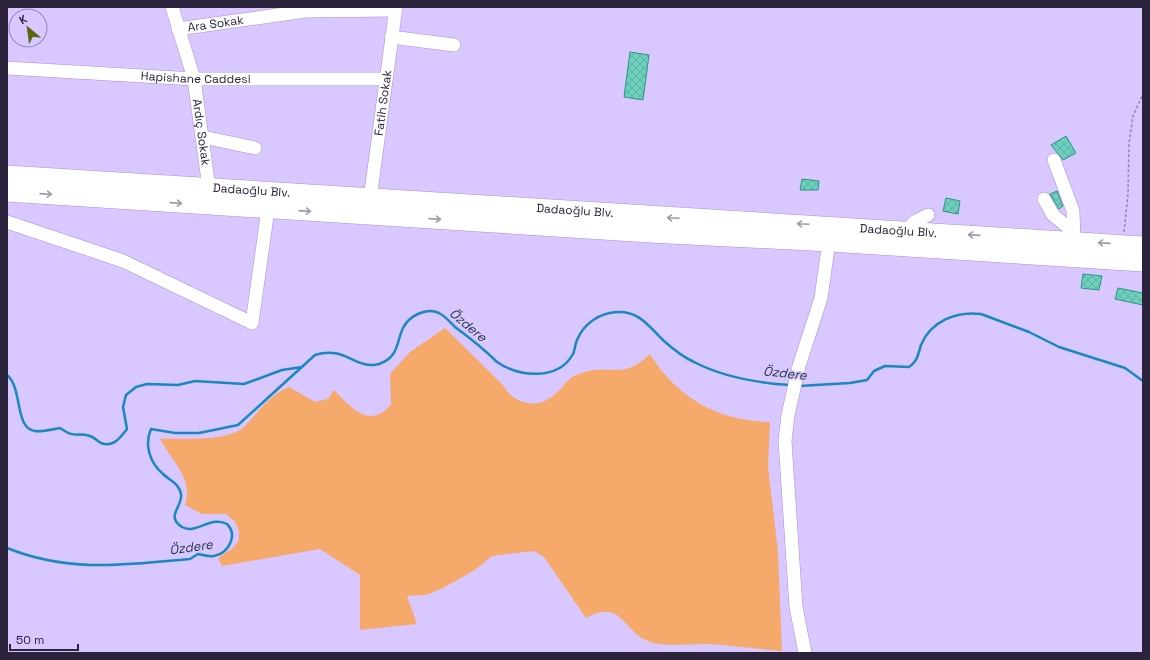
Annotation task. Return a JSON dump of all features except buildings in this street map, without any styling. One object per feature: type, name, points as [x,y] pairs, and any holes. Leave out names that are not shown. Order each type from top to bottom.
[{"type":"highway","name":"Dadaoğlu Blv.","points":[[7,175],[654,217],[1143,262]]},
{"type":"highway","name":"Dadaoğlu Blv.","points":[[7,192],[650,233],[830,234],[908,230],[1074,237],[1123,245],[1143,246]]},
{"type":"street","name":"Ardıç Sokak","points":[[172,7],[194,79],[209,188]]},
{"type":"street","name":"Ara Sokak","points":[[178,29],[306,11],[395,8]]},
{"type":"street","name":"Fatih Sokak","points":[[370,198],[395,8]]},
{"type":"street","points":[[391,37],[454,45]]},
{"type":"street","name":"Hapishane Caddesi","points":[[7,68],[194,79],[385,79]]},
{"type":"street","points":[[203,136],[256,148]]},
{"type":"street","points":[[1054,160],[1070,199],[1073,211],[1074,237]]},
{"type":"street","points":[[1044,199],[1053,215],[1074,237]]},
{"type":"street","points":[[7,222],[123,261],[252,323],[268,209]]},
{"type":"street","points":[[908,230],[914,222],[928,216]]},
{"type":"street","points":[[805,653],[796,607],[785,441],[788,414],[799,366],[821,298],[830,234]]},
{"type":"path","points":[[1123,245],[1128,194],[1129,143],[1133,116],[1143,94]]},
{"type":"shaded area","points":[[445,328],[503,385],[507,392],[513,397],[526,403],[547,400],[570,379],[578,374],[594,370],[618,370],[633,367],[650,354],[661,370],[673,383],[686,395],[701,404],[716,412],[733,417],[751,421],[770,422],[768,466],[778,552],[782,651],[705,644],[657,644],[641,637],[615,614],[608,612],[598,613],[586,618],[544,557],[534,551],[492,556],[475,570],[443,588],[426,595],[407,596],[417,624],[360,630],[360,575],[320,549],[222,566],[218,558],[233,548],[239,540],[239,531],[235,522],[226,514],[202,514],[185,505],[187,496],[184,478],[160,439],[216,437],[237,432],[244,427],[270,399],[282,390],[289,387],[315,402],[328,399],[334,390],[354,409],[361,413],[368,416],[383,412],[391,404],[390,374],[410,352]]},
{"type":"waterway","name":"Özdere","points":[[7,548],[30,556],[53,561],[98,565],[120,565],[190,559],[198,554],[210,556],[219,554],[224,551],[230,543],[232,538],[230,528],[227,524],[221,522],[209,523],[193,529],[187,529],[177,523],[175,515],[181,499],[180,490],[158,470],[152,459],[148,447],[151,429],[175,433],[199,433],[238,425],[315,355],[334,353],[363,364],[371,365],[379,364],[390,358],[396,349],[403,328],[409,320],[423,312],[434,311],[441,314],[497,362],[516,371],[538,374],[558,369],[566,363],[573,354],[576,342],[588,324],[605,314],[625,312],[644,321],[678,353],[705,367],[717,372],[741,378],[766,383],[790,385]]},
{"type":"waterway","name":"Özdere","points":[[799,386],[850,383],[867,380],[874,371],[885,366],[909,367],[916,360],[921,345],[931,330],[945,319],[972,313],[981,314],[1029,332],[1059,347],[1125,368],[1143,381]]},
{"type":"waterway","points":[[7,375],[12,381],[21,415],[28,428],[35,431],[60,428],[69,433],[90,436],[101,443],[109,444],[116,441],[127,429],[123,407],[126,395],[136,387],[147,384],[178,385],[195,381],[244,384],[282,370],[302,367]]}]
